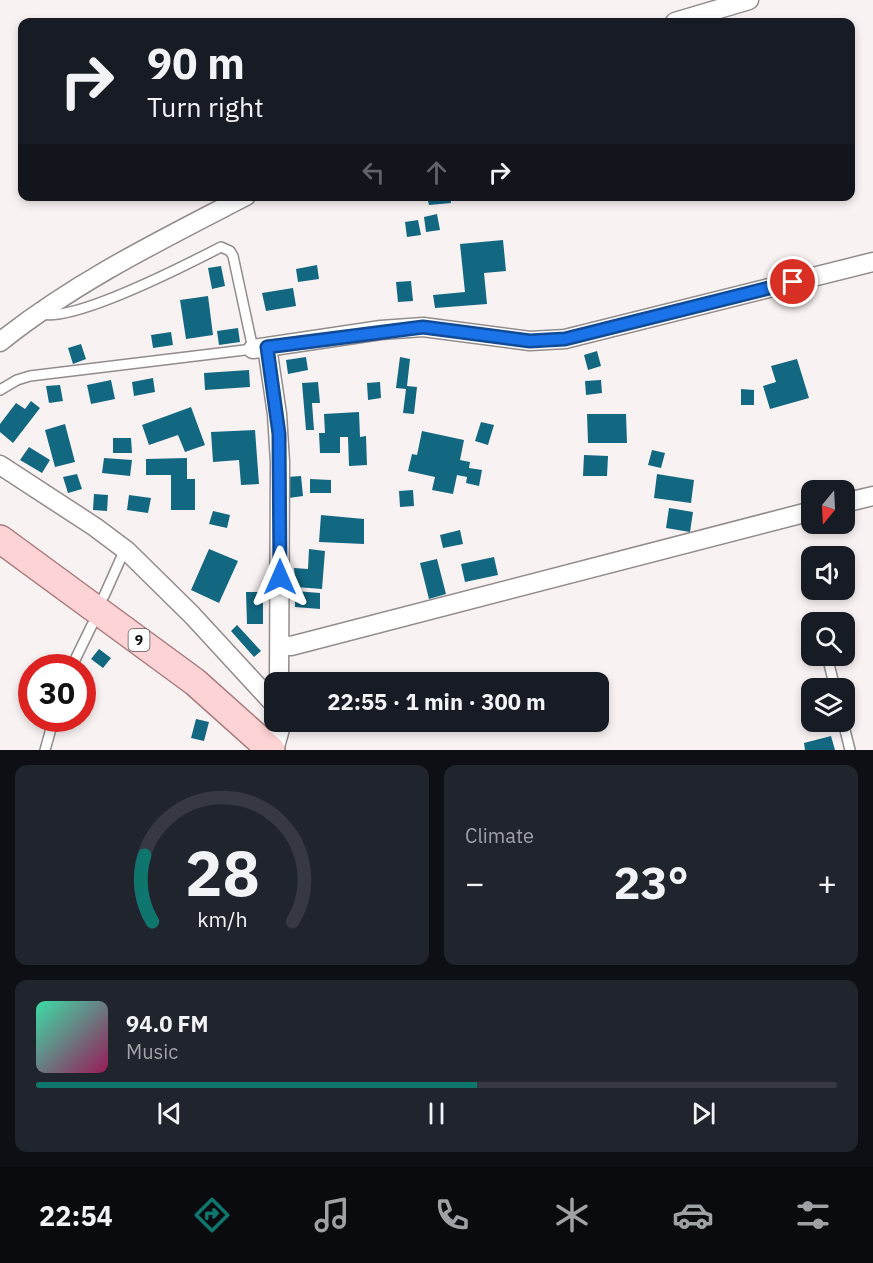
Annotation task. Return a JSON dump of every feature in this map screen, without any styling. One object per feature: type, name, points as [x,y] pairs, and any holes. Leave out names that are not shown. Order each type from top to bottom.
[{"type":"main road","name":"9","points":[[0,539],[195,682],[273,750]]},
{"type":"street","points":[[688,18],[749,0]]},
{"type":"street","points":[[0,342],[37,312],[154,243],[236,201]]},
{"type":"street","points":[[279,672],[279,444],[260,348],[423,327],[530,341],[565,339],[873,261]]},
{"type":"street","points":[[0,465],[95,527],[127,551],[264,691]]},
{"type":"street","points":[[855,500],[873,496]]},
{"type":"street","points":[[280,645],[291,646],[801,514]]},
{"type":"street","points":[[273,750],[279,732]]},
{"type":"lane","points":[[0,390],[17,380],[30,376],[260,348],[233,256],[227,248],[221,247],[146,284],[84,307],[52,316],[37,312]]},
{"type":"lane","points":[[104,596],[121,558],[127,551]]},
{"type":"lane","points":[[79,654],[92,625]]},
{"type":"lane","points":[[45,750],[50,732]]},
{"type":"lane","points":[[846,732],[850,750]]},
{"type":"building","points":[[428,201],[451,201],[451,203],[429,205]]},
{"type":"building","points":[[437,214],[440,230],[426,232],[424,217]]},
{"type":"building","points":[[418,220],[421,235],[407,237],[405,222]]},
{"type":"building","points":[[503,240],[506,271],[484,273],[487,304],[435,308],[433,295],[465,292],[460,244]]},
{"type":"building","points":[[317,265],[319,279],[298,282],[296,269]]},
{"type":"building","points":[[221,266],[225,286],[212,289],[208,268]]},
{"type":"building","points":[[411,281],[413,301],[398,302],[396,282]]},
{"type":"building","points":[[293,288],[296,306],[266,311],[262,293]]},
{"type":"building","points":[[208,296],[213,335],[186,339],[180,300]]},
{"type":"building","points":[[238,328],[240,342],[219,345],[217,331]]},
{"type":"building","points":[[171,332],[173,345],[153,348],[151,335]]},
{"type":"building","points":[[81,344],[86,359],[73,364],[68,348]]},
{"type":"building","points":[[597,351],[601,366],[588,370],[584,355]]},
{"type":"building","points":[[306,357],[308,370],[288,374],[286,360]]},
{"type":"building","points":[[400,357],[410,359],[407,386],[417,387],[414,414],[403,413],[406,389],[396,388]]},
{"type":"building","points":[[797,359],[809,398],[770,409],[763,386],[776,382],[771,366]]},
{"type":"building","points":[[249,370],[250,387],[205,390],[204,373]]},
{"type":"building","points":[[153,378],[155,392],[134,396],[132,382]]},
{"type":"building","points":[[111,380],[115,399],[91,404],[87,385]]},
{"type":"building","points":[[601,380],[602,393],[586,395],[585,381]]},
{"type":"building","points":[[318,382],[320,403],[312,403],[314,430],[306,430],[302,383]]},
{"type":"building","points":[[380,382],[381,398],[368,400],[367,383]]},
{"type":"building","points":[[60,385],[63,401],[49,403],[46,386]]},
{"type":"building","points":[[741,389],[754,390],[754,405],[741,405]]},
{"type":"building","points":[[31,401],[40,408],[13,443],[0,432],[0,424],[16,403],[25,409]]},
{"type":"building","points":[[191,407],[205,445],[185,452],[178,435],[149,445],[142,425]]},
{"type":"building","points":[[359,412],[360,437],[366,436],[367,465],[349,466],[348,437],[340,437],[340,453],[320,453],[319,433],[325,433],[324,414]]},
{"type":"building","points":[[587,414],[626,414],[627,443],[588,443]]},
{"type":"building","points":[[481,422],[494,425],[488,445],[475,441]]},
{"type":"building","points":[[65,424],[75,462],[55,467],[45,430]]},
{"type":"building","points":[[255,430],[259,484],[241,485],[239,460],[213,462],[211,432]]},
{"type":"building","points":[[422,431],[464,440],[460,460],[470,462],[469,468],[482,470],[479,486],[466,483],[467,477],[457,475],[453,494],[432,490],[435,477],[408,471],[412,454],[417,455]]},
{"type":"building","points":[[113,438],[131,438],[132,453],[113,453]]},
{"type":"building","points":[[29,447],[50,460],[42,473],[20,460]]},
{"type":"building","points":[[652,450],[665,453],[661,468],[648,465]]},
{"type":"building","points":[[584,455],[608,456],[607,476],[583,476]]},
{"type":"building","points":[[104,458],[132,460],[130,476],[102,473]]},
{"type":"building","points":[[187,458],[187,479],[195,479],[195,510],[171,510],[171,475],[146,475],[146,459]]},
{"type":"building","points":[[77,474],[82,489],[68,493],[63,477]]},
{"type":"building","points":[[657,474],[694,480],[691,503],[654,498]]},
{"type":"building","points":[[301,476],[303,496],[289,498],[287,477]]},
{"type":"building","points":[[310,479],[331,480],[331,493],[310,493]]},
{"type":"building","points":[[413,490],[414,506],[400,507],[399,491]]},
{"type":"building","points":[[94,494],[108,495],[107,511],[93,510]]},
{"type":"building","points":[[129,495],[151,498],[148,513],[127,510]]},
{"type":"building","points":[[669,508],[693,512],[690,532],[666,528]]},
{"type":"building","points":[[213,511],[230,515],[227,528],[209,524]]},
{"type":"building","points":[[321,515],[364,519],[364,544],[319,542]]},
{"type":"building","points":[[460,530],[463,544],[443,548],[440,535]]},
{"type":"building","points":[[209,549],[238,561],[219,603],[191,590]]},
{"type":"building","points":[[309,549],[325,551],[322,589],[296,587],[294,568],[308,569]]},
{"type":"building","points":[[494,557],[498,575],[465,582],[461,564]]},
{"type":"building","points":[[437,559],[446,594],[429,599],[420,563]]},
{"type":"building","points":[[295,591],[320,593],[320,609],[295,607]]},
{"type":"building","points":[[246,592],[263,592],[263,624],[247,624]]},
{"type":"building","points":[[237,625],[261,651],[254,657],[231,631]]},
{"type":"building","points":[[99,649],[111,658],[103,668],[96,663],[95,654]]},
{"type":"building","points":[[196,719],[209,722],[204,741],[191,738]]},
{"type":"building","points":[[831,736],[835,750],[805,750],[804,743]]},
{"type":"route","points":[[280,577],[279,434],[267,347],[381,330],[423,327],[530,341],[565,339],[793,282]]}]
